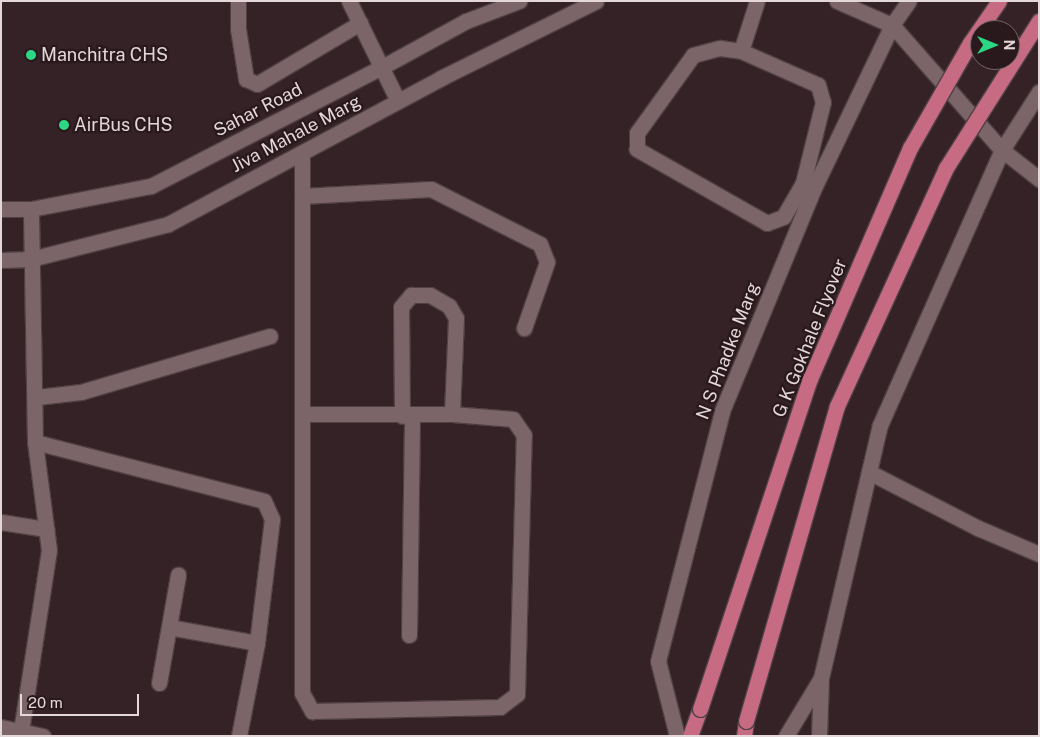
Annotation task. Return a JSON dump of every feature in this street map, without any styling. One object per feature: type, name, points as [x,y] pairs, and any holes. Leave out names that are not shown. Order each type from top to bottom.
[{"type":"main road","name":"G K Gokhale Flyover","points":[[690,736],[810,379],[910,148],[970,43],[999,1]]},
{"type":"main road","points":[[744,736],[746,720],[837,406],[946,168],[1039,21]]},
{"type":"street","points":[[238,1],[238,30],[246,79],[257,84],[360,23]]},
{"type":"street","points":[[349,1],[398,101]]},
{"type":"street","name":"Sahar Road","points":[[1,209],[31,209],[150,186],[382,68],[466,21],[519,1]]},
{"type":"street","name":"Jiva Mahale Marg","points":[[1,260],[31,259],[168,224],[398,101],[596,1]]},
{"type":"street","points":[[741,51],[758,1]]},
{"type":"street","points":[[837,1],[892,25],[1002,150],[1039,179]]},
{"type":"street","name":"N S Phadke Marg","points":[[677,736],[658,661],[722,410],[813,190],[892,25],[909,1]]},
{"type":"street","points":[[720,48],[741,51],[818,85],[823,102],[803,183],[783,218],[767,223],[637,149],[637,134],[693,55],[720,48]]},
{"type":"street","points":[[819,736],[821,678],[880,426],[1002,150],[1039,92]]},
{"type":"street","points":[[302,153],[302,196],[302,414],[302,693],[312,711],[500,707],[517,694],[524,435],[513,419],[452,414],[407,416],[302,414]]},
{"type":"street","points":[[302,196],[431,190],[540,244],[547,262],[524,328]]},
{"type":"street","points":[[21,731],[49,550],[35,442],[37,397],[31,259],[31,209]]},
{"type":"street","points":[[409,635],[407,416],[401,307],[411,295],[430,295],[449,306],[456,318],[452,414]]},
{"type":"street","points":[[37,397],[81,392],[270,336]]},
{"type":"street","points":[[35,442],[264,501],[272,520],[257,643],[239,736]]},
{"type":"street","points":[[869,472],[978,528],[1039,554]]},
{"type":"street","points":[[1,522],[46,529]]},
{"type":"street","points":[[159,683],[178,576]]},
{"type":"street","points":[[169,626],[257,643]]},
{"type":"street","points":[[786,736],[821,678]]},
{"type":"street","points":[[1,727],[43,736]]},
{"type":"place","name":"Manchitra CHS","points":[[31,55]]},
{"type":"place","name":"AirBus CHS","points":[[64,125]]}]
